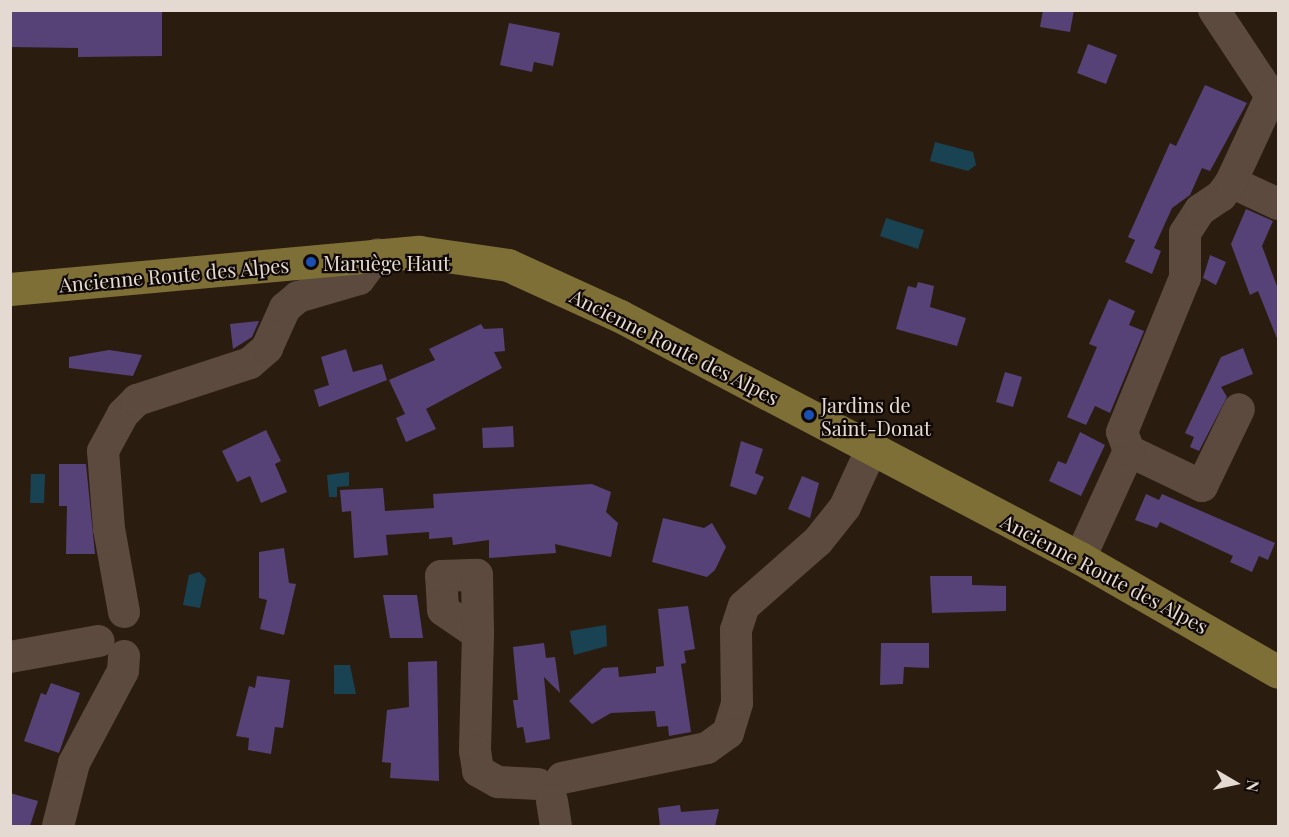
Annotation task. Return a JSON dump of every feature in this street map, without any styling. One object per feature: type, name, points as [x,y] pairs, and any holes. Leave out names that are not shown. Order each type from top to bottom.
[{"type":"main road","name":"Ancienne Route des Alpes","points":[[10,289],[378,254],[471,256],[538,276],[1080,558],[1278,672]]},
{"type":"street","points":[[1214,10],[1275,97],[1221,196],[1200,210],[1185,233],[1185,278],[1122,432],[1129,451],[1202,486],[1239,409]]},
{"type":"street","points":[[1230,182],[1278,204]]},
{"type":"street","points":[[124,612],[109,529],[104,451],[123,414],[137,400],[250,363],[267,348],[285,308],[298,297],[359,279],[378,254]]},
{"type":"street","points":[[478,634],[478,771],[498,782],[552,797],[707,748],[728,733],[737,703],[736,630],[744,606],[818,541],[845,507],[872,448]]},
{"type":"street","points":[[1080,558],[1129,451]]},
{"type":"street","points":[[10,657],[112,648],[123,671],[74,764],[58,826]]},
{"type":"water","points":[[935,142],[973,152],[976,165],[968,171],[930,161]]},
{"type":"water","points":[[886,218],[924,230],[918,249],[880,236]]},
{"type":"water","points":[[349,472],[349,486],[337,487],[337,497],[329,497],[327,475]]},
{"type":"water","points":[[31,474],[45,474],[44,503],[30,503]]},
{"type":"water","points":[[199,572],[206,579],[200,608],[183,605],[189,575]]},
{"type":"water","points":[[606,625],[607,646],[574,655],[570,631]]},
{"type":"water","points":[[334,665],[350,665],[356,694],[334,694]]},
{"type":"building","points":[[10,10],[162,10],[162,56],[78,57],[78,48],[10,47]]},
{"type":"building","points":[[1043,10],[1074,10],[1070,32],[1040,27]]},
{"type":"building","points":[[509,23],[560,33],[553,66],[534,62],[532,72],[500,65]]},
{"type":"building","points":[[1088,44],[1117,55],[1106,84],[1077,73]]},
{"type":"building","points":[[1205,85],[1247,103],[1210,171],[1202,168],[1190,195],[1172,208],[1154,248],[1161,251],[1152,274],[1125,262],[1135,240],[1128,237],[1170,143],[1176,146]]},
{"type":"building","points":[[1246,209],[1273,221],[1262,246],[1278,289],[1278,341],[1258,291],[1250,295],[1231,244]]},
{"type":"building","points":[[1210,255],[1226,262],[1216,285],[1203,278]]},
{"type":"building","points":[[918,282],[934,286],[930,307],[966,318],[957,346],[896,329],[908,286],[916,288]]},
{"type":"building","points":[[1109,299],[1135,311],[1129,325],[1144,331],[1110,413],[1095,406],[1086,425],[1067,417],[1097,347],[1089,344]]},
{"type":"building","points":[[259,321],[252,337],[233,349],[230,324]]},
{"type":"building","points":[[481,324],[484,329],[503,328],[505,351],[494,352],[502,368],[426,409],[436,429],[406,442],[396,418],[405,414],[389,380],[435,360],[429,349]]},
{"type":"building","points":[[1243,348],[1253,374],[1221,387],[1227,397],[1199,451],[1190,447],[1194,437],[1185,433],[1221,357]]},
{"type":"building","points":[[346,349],[353,372],[382,364],[387,380],[319,407],[314,390],[329,385],[321,357]]},
{"type":"building","points":[[109,350],[142,355],[133,376],[69,368],[69,357]]},
{"type":"building","points":[[1005,372],[1022,377],[1013,407],[996,402]]},
{"type":"building","points":[[513,426],[514,447],[483,448],[482,428]]},
{"type":"building","points":[[266,430],[281,461],[275,464],[287,492],[261,503],[250,476],[237,482],[222,451]]},
{"type":"building","points":[[1080,432],[1105,445],[1081,496],[1049,481],[1058,461],[1066,464]]},
{"type":"building","points":[[741,441],[763,449],[755,473],[764,477],[756,495],[730,486]]},
{"type":"building","points":[[59,464],[86,464],[95,554],[66,554],[67,506],[59,506]]},
{"type":"building","points":[[802,476],[819,483],[810,518],[788,509]]},
{"type":"building","points":[[592,484],[611,492],[606,512],[618,523],[611,557],[555,544],[556,553],[489,558],[489,540],[453,545],[452,537],[429,539],[429,532],[386,535],[388,555],[354,558],[351,511],[342,512],[340,490],[383,488],[385,511],[434,508],[433,494]]},
{"type":"building","points":[[1146,494],[1159,500],[1162,494],[1275,543],[1268,560],[1259,556],[1252,572],[1230,562],[1233,556],[1160,522],[1157,528],[1135,520]]},
{"type":"building","points":[[663,518],[704,528],[712,523],[726,547],[715,570],[707,577],[652,562]]},
{"type":"building","points":[[284,548],[289,583],[296,584],[284,635],[260,629],[267,600],[259,598],[259,552]]},
{"type":"building","points":[[930,576],[972,576],[972,585],[1006,586],[1006,611],[932,613]]},
{"type":"building","points":[[383,595],[417,595],[423,638],[390,638]]},
{"type":"building","points":[[688,606],[695,649],[684,651],[686,663],[681,664],[691,732],[669,736],[668,726],[657,727],[655,711],[611,713],[592,724],[569,701],[603,668],[618,667],[619,677],[656,673],[656,667],[664,666],[658,609]]},
{"type":"building","points":[[544,643],[546,658],[555,657],[560,693],[544,677],[550,739],[526,743],[523,727],[517,728],[513,700],[518,700],[513,647]]},
{"type":"building","points":[[881,643],[929,643],[929,668],[904,667],[903,684],[880,685]]},
{"type":"building","points":[[437,661],[439,781],[390,778],[391,763],[382,762],[387,710],[409,707],[408,662]]},
{"type":"building","points":[[257,676],[290,680],[283,728],[275,727],[271,754],[248,750],[249,738],[236,736],[249,686],[255,688]]},
{"type":"building","points":[[51,683],[80,693],[59,753],[24,741],[41,693],[46,695]]},
{"type":"building","points":[[10,793],[38,801],[30,826],[10,826]]},
{"type":"building","points":[[680,805],[681,812],[719,809],[715,826],[660,826],[658,808]]},
{"type":"place","name":"Maruège Haut","points":[[311,262]]},
{"type":"place","name":"Jardins de Saint-Donat","points":[[809,415]]}]
